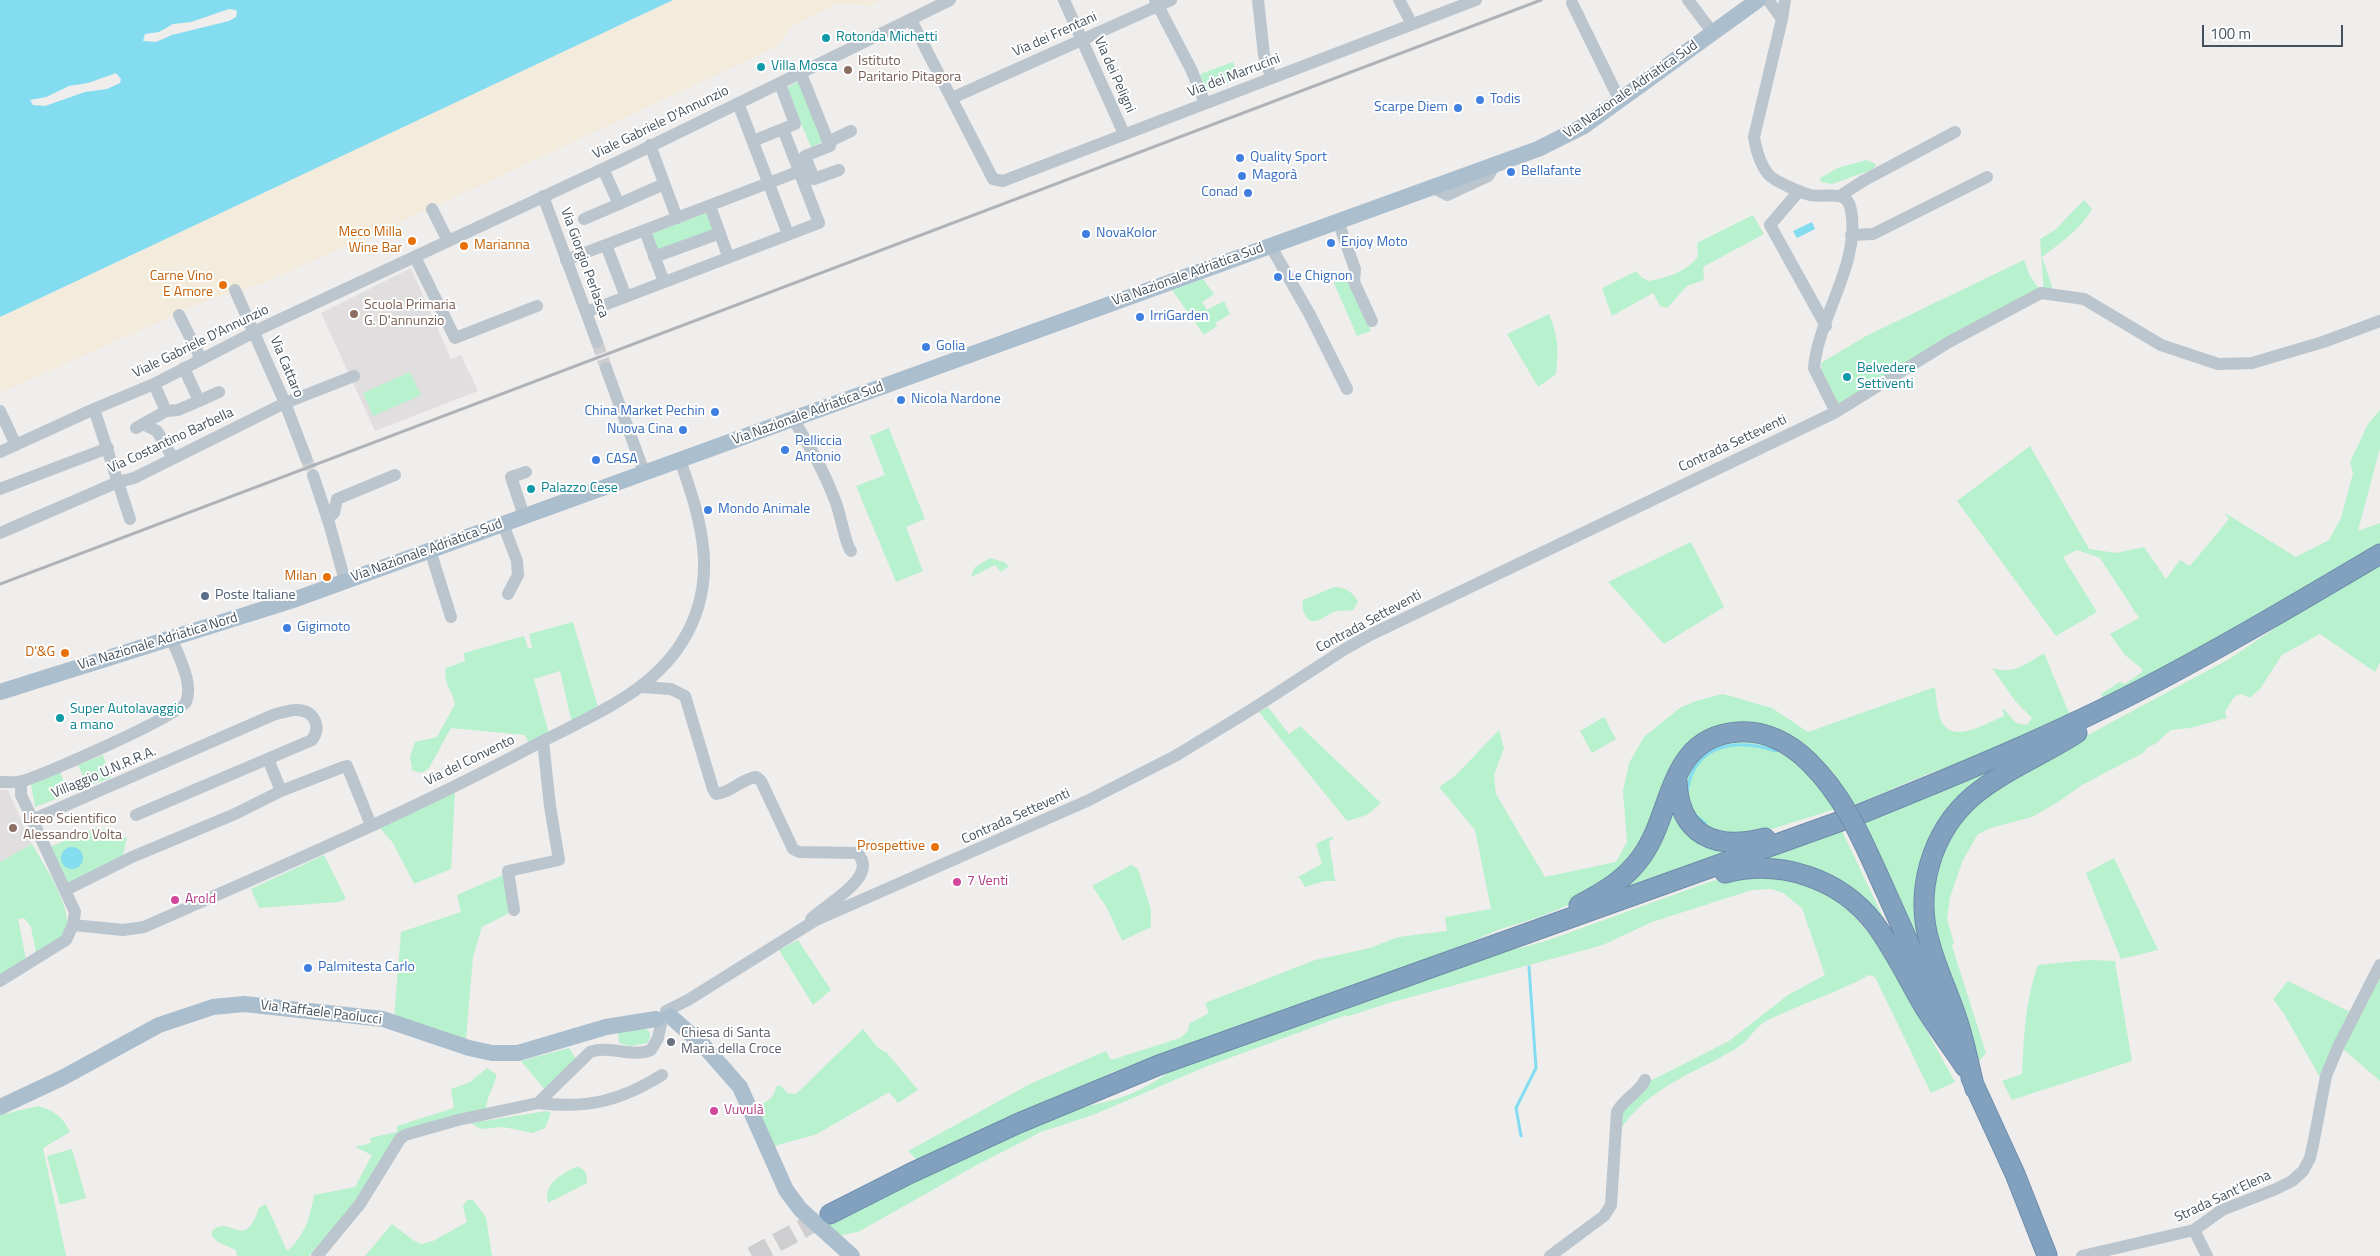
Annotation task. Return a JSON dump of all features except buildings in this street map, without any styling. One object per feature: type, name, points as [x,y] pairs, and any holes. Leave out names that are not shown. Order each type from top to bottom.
[{"type":"highway","points":[[1860,814],[2017,749],[2150,685],[2283,612],[2380,554]]},
{"type":"highway","points":[[1975,1089],[1957,1019],[1926,931],[1925,888],[1935,850],[1956,814],[1989,784],[2069,738],[2150,685]]},
{"type":"highway","points":[[1523,934],[1604,892],[1626,876],[1650,844],[1677,777],[1688,756],[1702,742],[1733,732],[1752,732],[1769,736],[1790,746],[1809,762],[1833,788],[1848,812],[2020,1187],[2047,1255]]},
{"type":"highway","points":[[830,1214],[937,1161],[1102,1087],[1212,1045],[1840,820],[1828,816],[1753,842],[1720,842],[1702,834],[1686,820],[1678,801],[1677,777]]},
{"type":"highway","points":[[1631,896],[1755,867],[1786,869],[1832,886],[1853,901],[1876,926],[1924,1007],[1966,1068]]},
{"type":"main road","name":"Via Nazionale Adriatica Sud","points":[[345,581],[1495,165],[1556,141],[1584,126],[1620,101],[1758,0]]},
{"type":"main road","name":"Via Nazionale Adriatica Nord","points":[[0,692],[260,610],[345,581]]},
{"type":"main road","name":"Via Raffaele Paolucci","points":[[0,1106],[62,1078],[159,1025],[213,1007],[244,1004],[345,1013],[383,1019],[469,1048],[492,1053],[518,1053],[606,1027],[664,1018]]},
{"type":"main road","points":[[664,1018],[701,1044],[740,1087],[786,1190],[800,1209],[852,1256]]},
{"type":"street","name":"Viale Gabriele D'Annunzio","points":[[0,452],[154,384],[254,332],[602,169],[950,0]]},
{"type":"street","name":"Via dei Peligni","points":[[1064,0],[1124,134]]},
{"type":"street","name":"Via dei Frentani","points":[[952,98],[1157,3],[1171,0]]},
{"type":"street","points":[[1258,0],[1264,55],[1271,77]]},
{"type":"street","points":[[1399,0],[1412,24]]},
{"type":"street","name":"Via dei Marrucini","points":[[952,98],[993,179],[1003,181],[1476,0]]},
{"type":"street","points":[[1688,0],[1713,33]]},
{"type":"street","points":[[1768,0],[1782,19]]},
{"type":"street","points":[[1785,0],[1754,137],[1757,151],[1769,176],[1811,196],[1830,194],[1840,196],[1849,204],[1851,210],[1851,236],[1845,270],[1814,368],[1836,412]]},
{"type":"street","points":[[1157,3],[1191,69],[1205,103]]},
{"type":"street","points":[[1572,3],[1620,101]]},
{"type":"street","points":[[916,17],[952,98]]},
{"type":"street","points":[[801,74],[830,146],[805,156],[814,179],[839,170]]},
{"type":"street","points":[[753,141],[795,123],[780,84]]},
{"type":"street","points":[[738,103],[788,234]]},
{"type":"street","points":[[586,312],[728,256],[819,223],[783,129]]},
{"type":"street","points":[[828,142],[851,131]]},
{"type":"street","points":[[1840,196],[1863,181],[1956,132]]},
{"type":"street","points":[[650,145],[677,218]]},
{"type":"street","points":[[602,169],[619,204]]},
{"type":"street","points":[[566,260],[800,171]]},
{"type":"street","points":[[1851,236],[1873,234],[1987,177]]},
{"type":"street","points":[[584,219],[664,184]]},
{"type":"street","points":[[1799,191],[1770,225],[1826,326]]},
{"type":"street","name":"Via Giorgio Perlasca","points":[[543,196],[597,342]]},
{"type":"street","points":[[710,206],[728,256]]},
{"type":"street","points":[[432,209],[448,241]]},
{"type":"street","points":[[1338,221],[1355,269],[1354,282],[1372,321]]},
{"type":"street","points":[[645,231],[664,282]]},
{"type":"street","points":[[654,257],[720,234]]},
{"type":"street","points":[[606,245],[626,296]]},
{"type":"street","name":"Via Nazionale Adriatica Sud","points":[[1270,245],[1310,315],[1347,389]]},
{"type":"street","points":[[415,257],[455,338],[537,306]]},
{"type":"street","name":"Via Cattaro","points":[[235,290],[285,403],[306,458]]},
{"type":"street","name":"Contrada Setteventi","points":[[664,1018],[680,1010],[688,1000],[803,928],[1087,801],[1176,755],[1372,634],[1836,412],[1949,342],[2043,294],[2084,299],[2161,345],[2218,364],[2252,362],[2323,342],[2380,321]]},
{"type":"street","points":[[179,315],[201,360]]},
{"type":"street","points":[[184,368],[199,401]]},
{"type":"street","points":[[606,368],[644,472]]},
{"type":"street","name":"Via Costantino Barbella","points":[[0,533],[118,482],[134,478],[285,403],[354,376]]},
{"type":"street","points":[[154,384],[166,411]]},
{"type":"street","points":[[173,458],[157,431],[139,426],[166,411],[178,410],[219,392]]},
{"type":"street","points":[[94,409],[130,519]]},
{"type":"street","points":[[0,411],[16,445]]},
{"type":"street","points":[[793,419],[819,463],[835,502],[847,538],[848,548],[851,552]]},
{"type":"street","points":[[0,489],[108,448]]},
{"type":"street","name":"Via del Convento","points":[[73,926],[123,930],[144,927],[466,782],[641,687],[670,659],[683,642],[693,622],[704,586],[705,551],[680,460]]},
{"type":"street","points":[[524,516],[511,477],[526,472]]},
{"type":"street","points":[[313,475],[328,518],[345,581]]},
{"type":"street","points":[[328,518],[334,513],[337,499],[395,475]]},
{"type":"street","points":[[503,524],[517,561],[518,575],[508,594]]},
{"type":"street","points":[[430,550],[451,617]]},
{"type":"street","points":[[0,782],[21,781],[136,732],[174,714],[185,705],[190,690],[172,637]]},
{"type":"street","points":[[641,687],[671,689],[685,696],[716,794],[722,794],[747,778],[756,777],[762,781],[793,849],[799,852],[857,853],[862,857],[863,865],[859,877],[851,888],[819,910],[803,928]]},
{"type":"street","name":"Villaggio U.N.R.R.A.","points":[[32,820],[273,715],[295,709],[312,716],[318,729],[312,740],[136,815]]},
{"type":"street","points":[[514,910],[508,871],[559,860],[550,806],[544,741]]},
{"type":"street","points":[[268,759],[281,791]]},
{"type":"street","points":[[66,890],[132,857],[235,814],[281,791],[347,766],[371,825]]},
{"type":"street","points":[[0,981],[66,940],[73,926],[75,912],[21,795],[21,781]]},
{"type":"street","name":"Strada Sant'Elena","points":[[2082,1256],[2194,1230],[2222,1210],[2276,1189],[2292,1181],[2303,1171],[2310,1158],[2326,1076],[2339,1045],[2380,965]]},
{"type":"street","points":[[538,1103],[590,1052],[601,1050],[640,1053],[651,1050],[658,1038],[664,1018]]},
{"type":"street","points":[[317,1256],[360,1204],[400,1139],[405,1135],[458,1120],[538,1103],[568,1107],[603,1102],[645,1085],[662,1075]]},
{"type":"street","points":[[1550,1256],[1604,1216],[1611,1205],[1617,1112],[1623,1102],[1641,1088],[1645,1080]]},
{"type":"street","points":[[2194,1230],[2207,1256]]},
{"type":"shaded area","points":[[411,268],[451,359],[461,355],[478,391],[375,431],[321,313]]},
{"type":"shaded area","name":"Liceo Scientifico Alessandro Volta","points":[[0,790],[8,790],[32,844],[0,862]]},
{"type":"green space","points":[[1233,62],[1239,79],[1206,92],[1200,74]]},
{"type":"green space","points":[[799,81],[824,141],[811,147],[786,88]]},
{"type":"green space","points":[[1866,160],[1876,164],[1874,169],[1832,184],[1821,182],[1820,178],[1838,168]]},
{"type":"green space","points":[[2084,200],[2092,209],[2082,223],[2042,257],[2055,295],[2044,293],[2040,239],[2055,230]]},
{"type":"green space","points":[[706,213],[714,232],[655,255],[648,235]]},
{"type":"green space","points":[[1753,215],[1764,234],[1703,267],[1704,280],[1687,286],[1667,308],[1660,306],[1653,293],[1612,316],[1602,288],[1637,271],[1641,277],[1649,281],[1683,270],[1698,256],[1697,243]]},
{"type":"green space","points":[[2024,260],[2030,276],[2040,290],[1839,405],[1822,372],[1821,363],[1866,336]]},
{"type":"green space","points":[[1348,275],[1371,331],[1357,336],[1333,281]]},
{"type":"green space","points":[[1203,279],[1214,294],[1202,302],[1207,310],[1224,301],[1230,314],[1215,323],[1217,326],[1204,335],[1172,290]]},
{"type":"green space","points":[[1549,314],[1557,343],[1556,374],[1538,387],[1507,334]]},
{"type":"green space","points":[[410,372],[421,395],[373,416],[363,393]]},
{"type":"green space","points":[[2380,410],[2380,448],[2358,531],[2380,523],[2380,546],[2241,628],[2104,698],[2101,694],[2120,682],[2125,684],[2142,672],[2142,669],[2125,655],[2110,634],[2139,618],[2100,558],[2077,550],[2063,557],[2097,612],[2056,636],[1957,501],[2030,446],[2089,549],[2116,553],[2144,547],[2166,579],[2180,560],[2190,566],[2229,519],[2225,513],[2296,557],[2329,540],[2341,518],[2353,473],[2350,462],[2368,424]]},
{"type":"green space","points":[[889,428],[925,519],[906,527],[923,571],[896,582],[856,486],[885,475],[870,436]]},
{"type":"green space","points":[[1691,542],[1724,607],[1664,644],[1608,582]]},
{"type":"green space","points":[[990,558],[1004,562],[1009,566],[1001,572],[995,565],[971,577],[974,568]]},
{"type":"green space","points":[[2380,563],[2380,662],[2375,672],[2320,634],[2282,655],[2260,689],[2250,698],[2241,694],[2234,697],[2225,712],[2227,718],[2190,728],[2171,730],[2143,753],[2082,785],[2032,817],[1991,828],[1978,834],[1963,860],[1950,897],[1947,919],[1954,943],[1952,946],[1986,1053],[1977,1064],[1945,982],[1926,889],[1959,816],[2019,772],[2231,658],[2300,611]]},
{"type":"green space","points":[[1334,587],[1345,589],[1354,595],[1358,602],[1353,610],[1333,612],[1314,621],[1308,619],[1305,616],[1303,600]]},
{"type":"green space","points":[[573,622],[598,707],[572,723],[560,671],[534,679],[549,734],[529,744],[525,735],[451,728],[429,768],[421,772],[412,770],[410,757],[415,742],[437,737],[455,704],[446,678],[446,668],[465,661],[464,653],[524,636],[528,648],[532,648],[529,634]]},
{"type":"green space","points":[[2044,653],[2069,713],[2091,704],[1986,754],[1933,772],[1854,805],[1842,786],[1816,755],[1741,724],[1709,729],[1693,739],[1677,757],[1636,856],[1591,896],[1539,917],[1498,930],[1448,952],[1113,1072],[1089,1084],[1076,1094],[919,1162],[908,1151],[1030,1084],[1106,1051],[1111,1060],[1180,1038],[1187,1032],[1190,1023],[1209,1013],[1205,1003],[1315,960],[1370,948],[1398,937],[1447,931],[1445,917],[1491,909],[1475,830],[1439,787],[1455,776],[1499,730],[1504,748],[1494,775],[1496,794],[1545,877],[1616,862],[1627,842],[1623,791],[1629,763],[1644,737],[1681,707],[1699,700],[1723,694],[1772,708],[1808,732],[1935,687],[1940,718],[1945,727],[1952,731],[1969,730],[2004,716],[2002,707],[2016,723],[2027,725],[2032,718],[2016,702],[1992,668],[2007,670],[2020,667]]},
{"type":"green space","points":[[1268,707],[1289,734],[1300,726],[1381,803],[1367,815],[1347,821],[1259,712]]},
{"type":"green space","points":[[1604,717],[1616,739],[1592,753],[1580,731]]},
{"type":"green space","points":[[1754,740],[1792,756],[1822,790],[1835,809],[1750,836],[1704,831],[1691,818],[1684,781],[1693,761],[1722,742]]},
{"type":"green space","points":[[103,755],[111,778],[88,786],[78,765]]},
{"type":"green space","points":[[2017,757],[1928,849],[1934,979],[1862,821]]},
{"type":"green space","points":[[60,772],[69,794],[35,807],[31,784]]},
{"type":"green space","points":[[455,792],[451,869],[414,884],[393,843],[379,827]]},
{"type":"green space","points":[[1669,803],[1679,817],[1744,848],[1613,895]]},
{"type":"green space","points":[[98,827],[127,838],[122,859],[67,888],[49,847]]},
{"type":"green space","points":[[1841,829],[1914,982],[1868,912],[1752,860]]},
{"type":"green space","points":[[1333,836],[1333,839],[1329,841],[1335,881],[1324,881],[1305,887],[1299,877],[1292,880],[1322,864],[1316,844]]},
{"type":"green space","points":[[32,844],[51,876],[63,902],[67,927],[62,939],[37,958],[31,927],[24,918],[18,919],[27,964],[0,977],[0,862]]},
{"type":"green space","points":[[324,855],[346,899],[338,902],[259,908],[251,889]]},
{"type":"green space","points":[[2114,858],[2158,950],[2121,959],[2086,873]]},
{"type":"green space","points":[[1131,865],[1138,869],[1151,909],[1151,927],[1122,941],[1107,908],[1092,886]]},
{"type":"green space","points":[[1747,873],[1813,884],[1847,908],[1879,945],[1955,1082],[1931,1093],[1875,977],[1869,975],[1763,1023],[1737,1048],[1658,1092],[1631,1115],[1620,1130],[1621,1108],[1636,1088],[1729,1041],[1788,995],[1825,975],[1802,908],[1783,893],[1771,889],[1752,890],[1652,922],[1603,945],[1389,1003],[1346,1017],[1346,1015],[1205,1067],[1093,1115],[1041,1132],[975,1166],[858,1232],[835,1236],[825,1225],[944,1167],[1065,1113],[1137,1091],[1180,1065],[1495,952],[1546,941],[1709,882]]},
{"type":"green space","points":[[505,874],[511,912],[482,927],[473,957],[466,1039],[394,1018],[401,932],[461,912],[457,895]]},
{"type":"green space","points":[[798,940],[831,990],[813,1005],[779,950]]},
{"type":"green space","points":[[2088,960],[2115,961],[2132,1061],[2012,1100],[2002,1081],[2022,1074],[2028,1005],[2038,965]]},
{"type":"green space","points":[[2380,978],[2380,1081],[2343,1049]]},
{"type":"green space","points":[[2288,981],[2350,1012],[2321,1079],[2284,1014],[2273,999]]},
{"type":"green space","points":[[644,1027],[650,1033],[647,1043],[630,1046],[619,1043],[618,1032]]},
{"type":"green space","points":[[863,1029],[878,1048],[887,1053],[918,1090],[898,1103],[889,1092],[817,1134],[771,1147],[751,1101],[758,1105],[765,1102],[770,1099],[776,1087],[780,1085],[787,1093],[796,1094]]},
{"type":"green space","points":[[569,1048],[576,1059],[546,1091],[521,1061]]},
{"type":"green space","points":[[487,1068],[496,1074],[496,1078],[486,1104],[486,1109],[408,1129],[358,1199],[309,1256],[237,1256],[236,1250],[218,1242],[212,1236],[212,1231],[219,1227],[225,1226],[242,1231],[248,1228],[259,1208],[266,1204],[287,1251],[306,1226],[314,1195],[355,1187],[372,1155],[355,1147],[371,1143],[370,1138],[397,1132],[397,1126],[454,1108],[451,1089],[470,1082]]},
{"type":"green space","points":[[38,1106],[57,1115],[70,1132],[43,1148],[66,1256],[0,1256],[0,1115]]},
{"type":"green space","points":[[547,1111],[551,1113],[545,1128],[533,1133],[503,1127],[480,1129],[471,1123]]},
{"type":"green space","points":[[72,1149],[86,1198],[60,1205],[47,1156]]},
{"type":"green space","points":[[576,1167],[585,1172],[587,1183],[548,1203],[548,1190],[551,1185],[560,1176]]},
{"type":"green space","points":[[467,1200],[473,1200],[486,1217],[492,1256],[365,1256],[392,1224],[421,1244],[433,1241],[467,1222],[463,1206]]},
{"type":"sand","points":[[673,0],[882,0],[870,6],[838,4],[794,25],[778,46],[482,185],[264,283],[209,300],[0,393],[0,317]]},
{"type":"water","points":[[0,0],[673,0],[0,317]]},
{"type":"water","points":[[1812,222],[1815,229],[1797,238],[1793,231]]},
{"type":"water","points":[[72,847],[80,850],[83,858],[80,866],[72,869],[64,866],[61,858],[64,850]]},
{"type":"pier","points":[[229,9],[236,10],[237,12],[236,17],[229,21],[172,35],[156,42],[143,41],[145,34],[159,32],[173,24],[191,22]]},
{"type":"pier","points":[[116,73],[121,79],[120,83],[107,89],[85,92],[45,106],[33,105],[30,100],[46,97],[69,86],[88,83]]},
{"type":"waterway","points":[[1687,792],[1691,776],[1698,763],[1708,754],[1719,748],[1732,745],[1746,745],[1776,751]]},
{"type":"waterway","points":[[1696,816],[1705,823]]},
{"type":"waterway","points":[[1521,1136],[1516,1108],[1536,1068],[1529,967]]},
{"type":"tunnel","points":[[597,342],[606,368]]},
{"type":"tunnel","points":[[306,458],[313,475]]},
{"type":"tunnel","points":[[752,1256],[828,1215]]},
{"type":"railway","points":[[0,584],[1541,0]]},
{"type":"place","name":"Rotonda Michetti","points":[[826,38]]},
{"type":"place","name":"Villa Mosca","points":[[761,67]]},
{"type":"place","name":"Istituto Paritario Pitagora","points":[[848,70]]},
{"type":"place","name":"Todis","points":[[1480,100]]},
{"type":"place","name":"Scarpe Diem","points":[[1458,108]]},
{"type":"place","name":"Quality Sport","points":[[1240,158]]},
{"type":"place","name":"Bellafante","points":[[1511,172]]},
{"type":"place","name":"Magorà","points":[[1242,176]]},
{"type":"place","name":"Conad","points":[[1248,193]]},
{"type":"place","name":"NovaKolor","points":[[1086,234]]},
{"type":"place","name":"Meco Milla Wine Bar","points":[[412,241]]},
{"type":"place","name":"Enjoy Moto","points":[[1331,243]]},
{"type":"place","name":"Marianna","points":[[464,246]]},
{"type":"place","name":"Le Chignon","points":[[1278,277]]},
{"type":"place","name":"Carne Vino E Amore","points":[[223,285]]},
{"type":"place","name":"Scuola Primaria G. D'annunzio","points":[[354,314]]},
{"type":"place","name":"IrriGarden","points":[[1140,317]]},
{"type":"place","name":"Golia","points":[[926,347]]},
{"type":"place","name":"Belvedere Settiventi","points":[[1847,377]]},
{"type":"place","name":"Nicola Nardone","points":[[901,400]]},
{"type":"place","name":"China Market Pechin","points":[[715,412]]},
{"type":"place","name":"Nuova Cina","points":[[683,430]]},
{"type":"place","name":"Pelliccia Antonio","points":[[785,450]]},
{"type":"place","name":"CASA","points":[[596,460]]},
{"type":"place","name":"Palazzo Cese","points":[[531,489]]},
{"type":"place","name":"Mondo Animale","points":[[708,510]]},
{"type":"place","name":"Milan","points":[[327,577]]},
{"type":"place","name":"Poste Italiane","points":[[205,596]]},
{"type":"place","name":"Gigimoto","points":[[287,628]]},
{"type":"place","name":"D'&G","points":[[65,653]]},
{"type":"place","name":"Super Autolavaggio a mano","points":[[60,718]]},
{"type":"place","name":"Liceo Scientifico Alessandro Volta","points":[[13,828]]},
{"type":"place","name":"Prospettive","points":[[935,847]]},
{"type":"place","name":"7 Venti","points":[[957,882]]},
{"type":"place","name":"Arold","points":[[175,900]]},
{"type":"place","name":"Palmitesta Carlo","points":[[308,968]]},
{"type":"place","name":"Chiesa di Santa Maria della Croce","points":[[671,1042]]},
{"type":"place","name":"Vuvulà","points":[[714,1111]]}]
